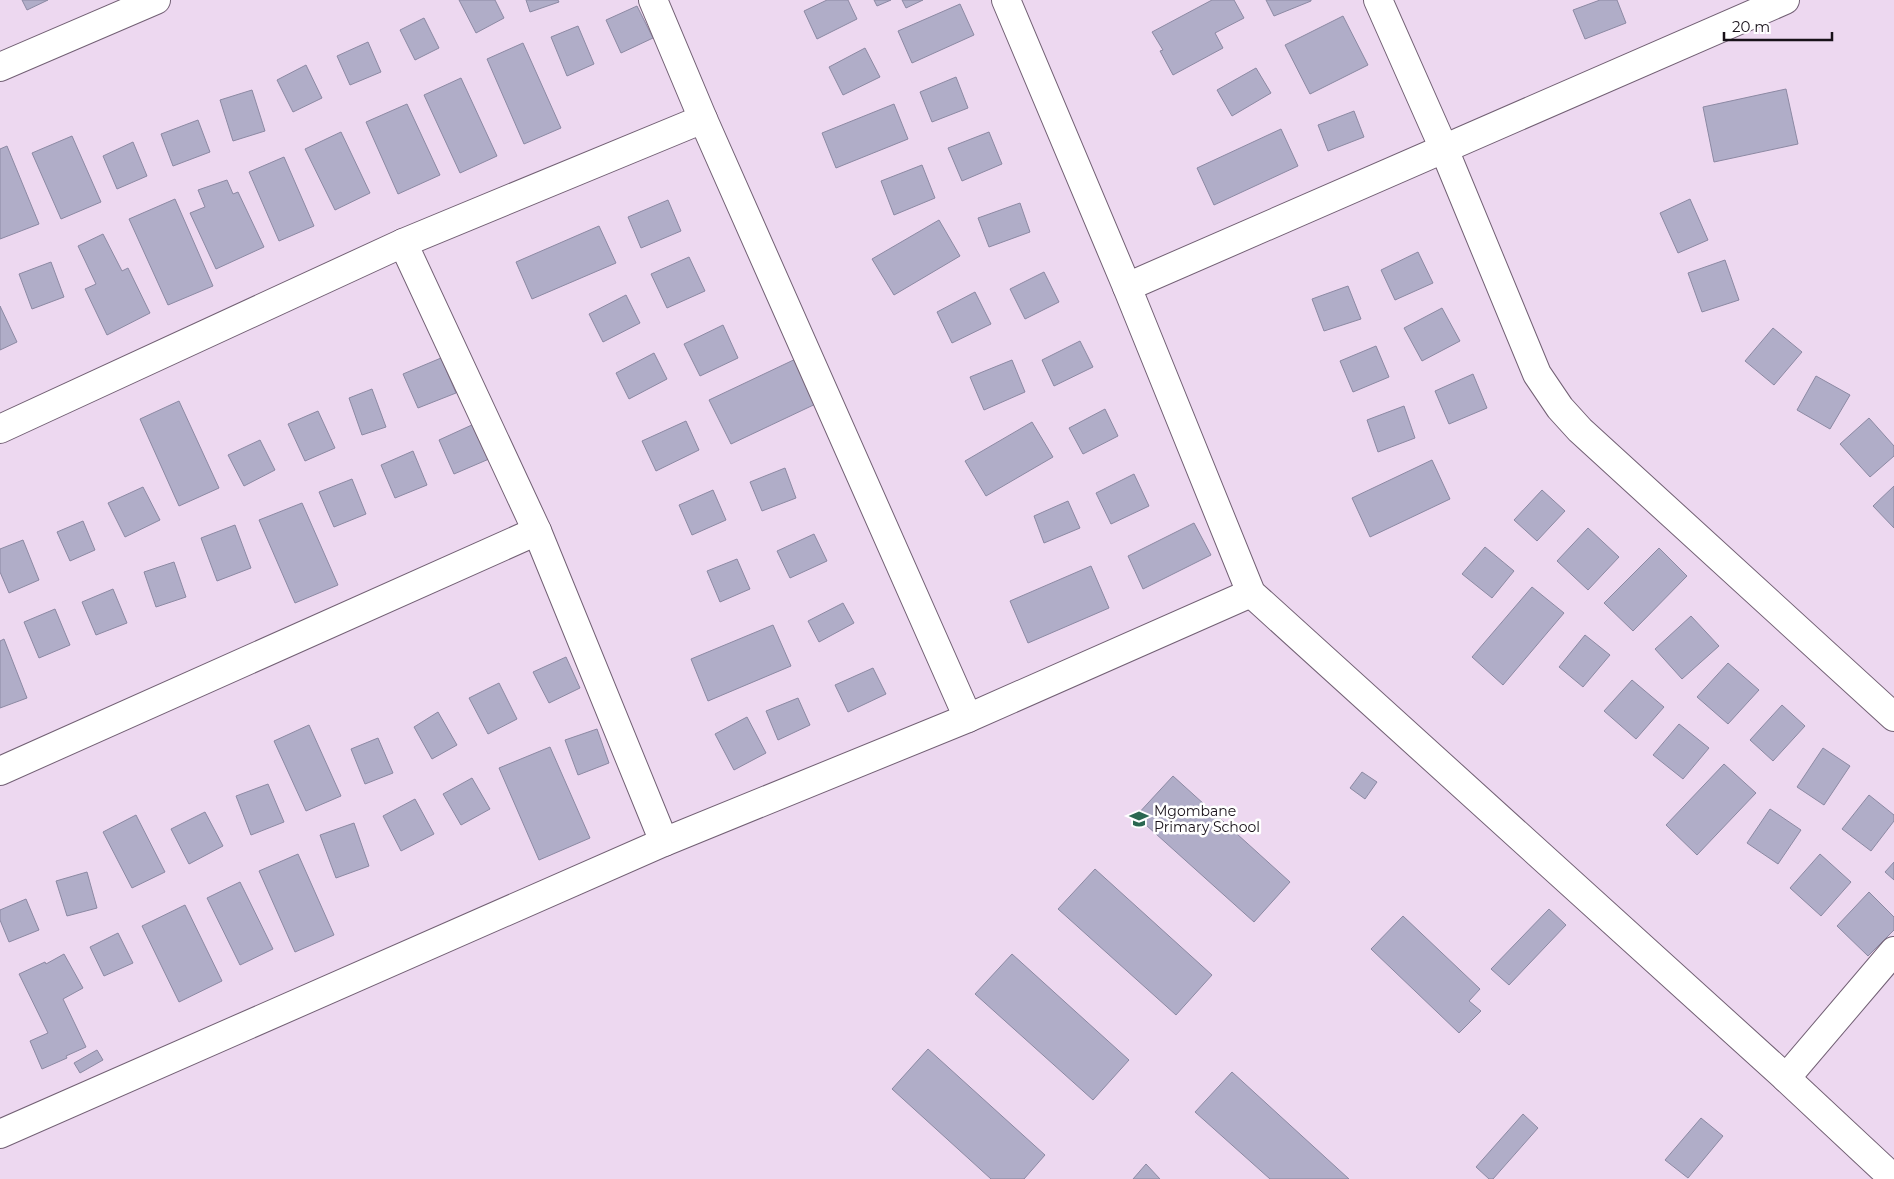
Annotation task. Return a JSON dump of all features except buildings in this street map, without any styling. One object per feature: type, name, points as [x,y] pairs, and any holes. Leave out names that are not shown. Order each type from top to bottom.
[{"type":"street","points":[[0,67],[156,0]]},
{"type":"street","points":[[653,0],[703,119],[968,718]]},
{"type":"street","points":[[1006,0],[1127,287],[1251,593],[1786,1078],[1894,1179]]},
{"type":"street","points":[[1378,0],[1444,149],[1537,374],[1560,408],[1580,430],[1894,717]]},
{"type":"street","points":[[1127,287],[1785,0]]},
{"type":"street","points":[[0,429],[402,243],[703,119]]},
{"type":"street","points":[[402,243],[537,531],[664,842]]},
{"type":"street","points":[[0,771],[537,531]]},
{"type":"street","points":[[0,1134],[664,842],[968,718],[1251,593]]},
{"type":"street","points":[[1786,1078],[1894,950]]},
{"type":"place","name":"Mgombane Primary School","points":[[1139,819]]}]
